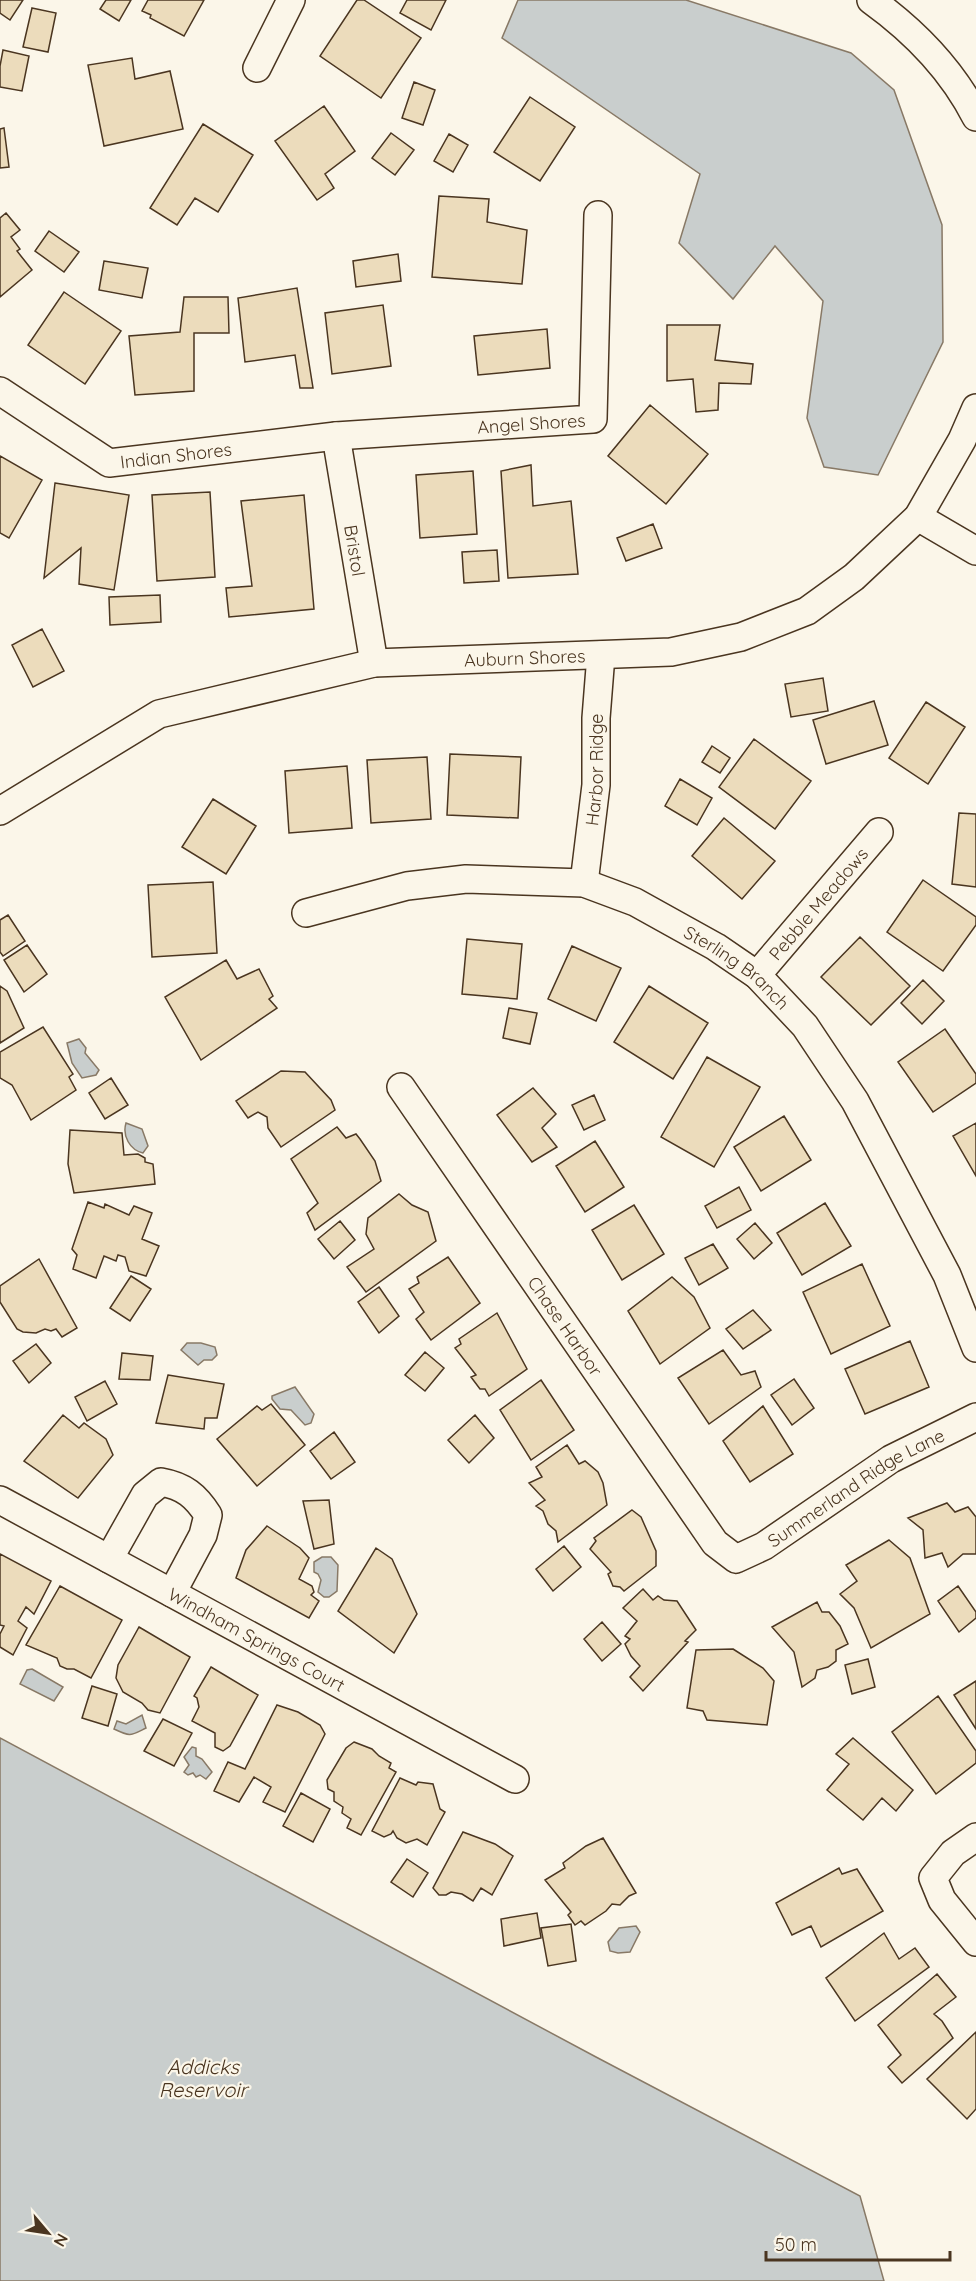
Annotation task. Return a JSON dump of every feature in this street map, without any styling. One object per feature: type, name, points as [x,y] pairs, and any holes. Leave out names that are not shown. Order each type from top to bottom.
[{"type":"street","points":[[257,68],[291,0]]},
{"type":"street","points":[[871,0],[925,46],[963,91],[976,117]]},
{"type":"street","name":"Angel Shores","points":[[336,436],[593,419],[598,215]]},
{"type":"street","name":"Indian Shores","points":[[0,391],[109,463],[336,436]]},
{"type":"street","name":"Auburn Shores","points":[[0,811],[159,714],[374,663],[670,652],[741,638],[807,611],[854,577],[918,517],[962,440],[976,408]]},
{"type":"street","name":"Bristol","points":[[336,436],[374,663]]},
{"type":"street","points":[[918,517],[976,551]]},
{"type":"street","name":"Harbor Ridge","points":[[584,883],[596,785],[596,718],[601,655]]},
{"type":"street","name":"Pebble Meadows","points":[[757,975],[879,832]]},
{"type":"street","name":"Sterling Branch","points":[[306,913],[407,886],[466,879],[584,883],[635,902],[716,947],[757,975],[805,1026],[855,1101],[947,1275],[976,1348]]},
{"type":"street","name":"Chase Harbor","points":[[401,1088],[715,1543],[736,1559]]},
{"type":"street","name":"Summerland Ridge Lane","points":[[736,1559],[764,1546],[891,1459],[976,1417]]},
{"type":"street","points":[[109,1559],[145,1495],[161,1482],[174,1484],[198,1499],[208,1515],[204,1535],[172,1593]]},
{"type":"street","name":"Windham Springs Court","points":[[0,1500],[514,1779]]},
{"type":"street","points":[[976,1837],[953,1853],[933,1878],[942,1900],[976,1942]]},
{"type":"water","points":[[518,0],[686,0],[851,53],[894,90],[942,225],[943,342],[878,475],[824,467],[807,418],[823,301],[775,246],[733,299],[679,243],[700,174],[502,38]]},
{"type":"water","points":[[79,1039],[86,1048],[85,1053],[99,1070],[96,1075],[82,1078],[72,1063],[67,1043]]},
{"type":"water","points":[[126,1123],[142,1129],[148,1146],[143,1153],[134,1149],[128,1142],[125,1133]]},
{"type":"water","points":[[187,1343],[201,1343],[215,1347],[217,1355],[212,1360],[204,1360],[198,1365],[181,1350]]},
{"type":"water","points":[[295,1387],[314,1414],[311,1423],[305,1425],[291,1410],[280,1409],[272,1399],[272,1396]]},
{"type":"water","points":[[322,1557],[331,1557],[338,1565],[337,1591],[329,1597],[324,1597],[318,1592],[321,1580],[314,1572],[314,1562]]},
{"type":"water","points":[[32,1669],[63,1687],[54,1701],[20,1684],[27,1670]]},
{"type":"water","points":[[142,1715],[146,1728],[141,1731],[130,1734],[114,1729],[117,1721],[126,1724]]},
{"type":"water","name":"Addicks Reservoir","points":[[0,1738],[860,2196],[884,2281],[0,2281]]},
{"type":"water","points":[[192,1747],[196,1748],[196,1756],[202,1759],[212,1772],[206,1779],[200,1775],[196,1777],[193,1773],[188,1775],[184,1772],[189,1765],[184,1757]]},
{"type":"water","points":[[636,1926],[640,1932],[630,1952],[610,1951],[608,1942],[619,1928]]},
{"type":"building","points":[[0,0],[23,0],[10,20],[0,13]]},
{"type":"building","points":[[106,0],[131,0],[119,21],[100,9]]},
{"type":"building","points":[[148,0],[204,0],[184,36],[150,18],[151,15],[142,11]]},
{"type":"building","points":[[357,0],[364,0],[421,38],[381,98],[320,56]]},
{"type":"building","points":[[407,0],[446,0],[431,30],[400,13]]},
{"type":"building","points":[[32,8],[56,13],[48,52],[23,47]]},
{"type":"building","points":[[3,50],[29,56],[22,91],[0,87]]},
{"type":"building","points":[[132,58],[135,79],[170,71],[183,129],[104,146],[88,65]]},
{"type":"building","points":[[414,82],[435,90],[423,125],[402,118]]},
{"type":"building","points":[[530,97],[575,127],[540,181],[494,152]]},
{"type":"building","points":[[324,106],[355,151],[325,174],[334,188],[317,200],[275,141]]},
{"type":"building","points":[[203,124],[253,155],[218,212],[195,198],[177,225],[150,208]]},
{"type":"building","points":[[4,128],[9,167],[0,168],[0,129]]},
{"type":"building","points":[[391,133],[414,150],[395,175],[372,158]]},
{"type":"building","points":[[449,134],[468,145],[453,172],[434,161]]},
{"type":"building","points":[[439,196],[489,199],[487,222],[527,230],[522,284],[432,277]]},
{"type":"building","points":[[6,213],[20,230],[11,237],[20,249],[17,251],[32,270],[0,297],[0,218]]},
{"type":"building","points":[[49,231],[79,252],[64,272],[35,251]]},
{"type":"building","points":[[398,254],[401,281],[356,287],[353,261]]},
{"type":"building","points":[[104,261],[148,268],[142,298],[99,290]]},
{"type":"building","points":[[297,288],[313,388],[300,388],[295,355],[245,362],[238,298]]},
{"type":"building","points":[[64,292],[121,331],[85,384],[28,345]]},
{"type":"building","points":[[184,297],[228,297],[229,333],[194,333],[194,391],[135,395],[129,336],[180,332]]},
{"type":"building","points":[[383,305],[391,366],[332,374],[325,313]]},
{"type":"building","points":[[667,325],[720,325],[715,360],[753,364],[751,384],[719,383],[718,410],[696,412],[693,379],[667,381]]},
{"type":"building","points":[[547,329],[550,368],[478,375],[474,336]]},
{"type":"building","points":[[650,405],[708,454],[666,504],[608,456]]},
{"type":"building","points":[[0,456],[42,480],[9,538],[0,533]]},
{"type":"building","points":[[531,465],[533,506],[571,501],[578,574],[508,578],[501,471]]},
{"type":"building","points":[[473,471],[477,534],[420,538],[416,475]]},
{"type":"building","points":[[55,483],[129,495],[114,590],[79,584],[81,548],[44,578]]},
{"type":"building","points":[[210,492],[215,577],[157,581],[152,495]]},
{"type":"building","points":[[304,495],[314,609],[229,617],[226,588],[252,586],[241,501]]},
{"type":"building","points":[[653,524],[662,548],[626,561],[617,538]]},
{"type":"building","points":[[497,550],[499,581],[464,583],[462,552]]},
{"type":"building","points":[[160,595],[161,622],[110,625],[109,597]]},
{"type":"building","points":[[42,629],[64,671],[33,687],[12,645]]},
{"type":"building","points":[[823,678],[828,711],[791,717],[785,684]]},
{"type":"building","points":[[874,701],[888,745],[826,764],[813,720]]},
{"type":"building","points":[[926,702],[965,727],[928,784],[889,758]]},
{"type":"building","points":[[754,739],[811,781],[775,829],[719,787]]},
{"type":"building","points":[[712,746],[730,758],[720,773],[702,762]]},
{"type":"building","points":[[450,754],[521,757],[518,818],[447,815]]},
{"type":"building","points":[[427,757],[431,819],[371,823],[367,760]]},
{"type":"building","points":[[347,766],[352,828],[289,833],[285,771]]},
{"type":"building","points":[[680,779],[712,798],[697,825],[665,806]]},
{"type":"building","points":[[213,799],[256,826],[226,874],[182,847]]},
{"type":"building","points":[[959,813],[976,814],[976,887],[952,884]]},
{"type":"building","points":[[724,818],[775,861],[742,899],[692,856]]},
{"type":"building","points":[[923,880],[976,917],[976,925],[943,971],[887,932]]},
{"type":"building","points":[[213,882],[217,953],[152,957],[148,885]]},
{"type":"building","points":[[8,915],[25,941],[3,956],[0,952],[0,920]]},
{"type":"building","points":[[860,937],[910,986],[871,1025],[821,977]]},
{"type":"building","points":[[467,939],[522,944],[517,999],[462,994]]},
{"type":"building","points":[[27,945],[47,974],[24,992],[4,960]]},
{"type":"building","points":[[572,946],[621,968],[596,1021],[548,999]]},
{"type":"building","points":[[226,960],[237,979],[259,969],[273,996],[269,999],[277,1008],[201,1060],[165,997]]},
{"type":"building","points":[[923,980],[944,1001],[922,1024],[901,1003]]},
{"type":"building","points":[[0,986],[7,991],[24,1028],[0,1043]]},
{"type":"building","points":[[649,986],[708,1023],[673,1079],[614,1042]]},
{"type":"building","points":[[509,1008],[537,1013],[530,1044],[503,1038]]},
{"type":"building","points":[[43,1027],[73,1074],[69,1077],[76,1090],[31,1120],[12,1085],[0,1078],[0,1052]]},
{"type":"building","points":[[945,1029],[976,1074],[976,1083],[933,1112],[898,1062]]},
{"type":"building","points":[[707,1057],[760,1087],[714,1167],[661,1137]]},
{"type":"building","points":[[281,1071],[305,1072],[331,1100],[335,1110],[281,1147],[268,1128],[267,1117],[258,1112],[248,1118],[236,1101]]},
{"type":"building","points":[[111,1078],[128,1105],[105,1119],[89,1093]]},
{"type":"building","points":[[533,1088],[556,1114],[542,1128],[557,1147],[532,1162],[497,1115]]},
{"type":"building","points":[[594,1095],[605,1120],[584,1130],[572,1105]]},
{"type":"building","points":[[784,1116],[811,1160],[761,1191],[734,1147]]},
{"type":"building","points":[[976,1123],[976,1176],[953,1136]]},
{"type":"building","points":[[337,1127],[346,1138],[356,1134],[375,1161],[381,1181],[315,1230],[307,1213],[318,1203],[291,1159]]},
{"type":"building","points":[[70,1130],[122,1133],[124,1155],[138,1154],[145,1158],[145,1162],[153,1164],[155,1184],[74,1193],[68,1164]]},
{"type":"building","points":[[595,1141],[624,1187],[585,1212],[556,1166]]},
{"type":"building","points":[[739,1187],[751,1210],[717,1228],[705,1206]]},
{"type":"building","points":[[399,1194],[412,1205],[428,1212],[436,1241],[366,1292],[347,1267],[374,1249],[366,1234],[368,1218]]},
{"type":"building","points":[[88,1202],[104,1208],[105,1204],[129,1215],[134,1206],[152,1213],[142,1239],[159,1246],[146,1276],[129,1271],[125,1257],[118,1255],[116,1261],[104,1256],[96,1278],[73,1269],[77,1255],[72,1249]]},
{"type":"building","points":[[825,1203],[851,1246],[802,1275],[777,1233]]},
{"type":"building","points":[[634,1205],[664,1254],[622,1280],[592,1230]]},
{"type":"building","points":[[340,1221],[355,1240],[334,1259],[318,1239]]},
{"type":"building","points":[[755,1223],[772,1243],[754,1259],[737,1239]]},
{"type":"building","points":[[713,1244],[728,1268],[699,1285],[685,1258]]},
{"type":"building","points":[[448,1257],[480,1303],[431,1340],[416,1319],[424,1312],[409,1289],[419,1283],[417,1277]]},
{"type":"building","points":[[39,1259],[77,1328],[62,1337],[56,1329],[51,1331],[45,1329],[36,1333],[17,1329],[0,1302],[0,1286]]},
{"type":"building","points":[[862,1264],[890,1326],[831,1354],[803,1292]]},
{"type":"building","points":[[131,1276],[151,1289],[130,1321],[110,1308]]},
{"type":"building","points":[[672,1277],[694,1297],[710,1328],[660,1364],[628,1311]]},
{"type":"building","points":[[379,1287],[399,1316],[379,1333],[358,1302]]},
{"type":"building","points":[[753,1310],[771,1330],[743,1349],[726,1329]]},
{"type":"building","points":[[497,1313],[527,1369],[489,1396],[485,1389],[480,1389],[471,1377],[476,1375],[455,1348],[461,1344],[459,1339]]},
{"type":"building","points":[[910,1341],[929,1387],[865,1414],[845,1369]]},
{"type":"building","points":[[36,1344],[51,1363],[29,1383],[13,1361]]},
{"type":"building","points":[[723,1350],[741,1375],[755,1371],[761,1387],[709,1424],[678,1378]]},
{"type":"building","points":[[425,1352],[444,1368],[425,1391],[405,1375]]},
{"type":"building","points":[[122,1353],[153,1356],[150,1380],[119,1379]]},
{"type":"building","points":[[168,1375],[224,1384],[217,1418],[205,1418],[204,1429],[156,1423]]},
{"type":"building","points":[[794,1379],[814,1408],[792,1425],[771,1395]]},
{"type":"building","points":[[541,1380],[574,1430],[531,1460],[500,1410]]},
{"type":"building","points":[[105,1381],[117,1404],[87,1421],[75,1397]]},
{"type":"building","points":[[271,1404],[305,1445],[257,1486],[217,1439],[257,1406],[262,1410]]},
{"type":"building","points":[[763,1406],[793,1454],[750,1482],[723,1441]]},
{"type":"building","points":[[63,1415],[79,1428],[84,1423],[106,1439],[113,1455],[78,1498],[24,1461]]},
{"type":"building","points":[[475,1415],[494,1438],[469,1463],[448,1440]]},
{"type":"building","points":[[334,1432],[355,1462],[331,1479],[310,1451]]},
{"type":"building","points":[[567,1445],[579,1464],[585,1461],[598,1472],[603,1483],[607,1505],[558,1542],[556,1531],[548,1524],[543,1511],[536,1506],[545,1500],[529,1483],[542,1477],[536,1467]]},
{"type":"building","points":[[329,1500],[334,1544],[314,1549],[303,1501]]},
{"type":"building","points":[[947,1503],[955,1512],[968,1507],[976,1517],[976,1554],[963,1554],[948,1567],[942,1553],[925,1558],[923,1530],[908,1518]]},
{"type":"building","points":[[632,1510],[641,1517],[656,1551],[656,1566],[624,1591],[620,1587],[613,1586],[608,1574],[611,1572],[590,1549],[596,1541],[594,1538]]},
{"type":"building","points":[[267,1526],[300,1548],[309,1558],[299,1579],[312,1586],[314,1592],[311,1595],[319,1601],[309,1618],[236,1578],[246,1550]]},
{"type":"building","points":[[889,1540],[910,1558],[930,1614],[871,1648],[854,1608],[840,1594],[857,1581],[846,1565]]},
{"type":"building","points":[[564,1546],[581,1567],[553,1591],[536,1569]]},
{"type":"building","points":[[376,1548],[392,1559],[417,1614],[394,1653],[338,1611]]},
{"type":"building","points":[[0,1554],[51,1581],[34,1614],[26,1607],[18,1621],[27,1628],[13,1655],[0,1647],[0,1634],[4,1626],[0,1625]]},
{"type":"building","points":[[60,1586],[122,1620],[91,1678],[74,1669],[60,1666],[57,1658],[26,1645]]},
{"type":"building","points":[[958,1586],[976,1612],[976,1618],[959,1632],[938,1601]]},
{"type":"building","points":[[643,1589],[653,1600],[658,1596],[664,1600],[677,1601],[696,1630],[685,1641],[688,1642],[643,1691],[630,1677],[640,1666],[631,1656],[625,1644],[630,1639],[625,1636],[637,1621],[623,1608]]},
{"type":"building","points":[[817,1602],[822,1612],[829,1612],[840,1626],[848,1644],[836,1650],[836,1661],[828,1667],[817,1670],[815,1678],[802,1687],[794,1652],[772,1627]]},
{"type":"building","points":[[602,1622],[621,1644],[602,1661],[584,1639]]},
{"type":"building","points":[[139,1627],[190,1657],[160,1713],[148,1710],[142,1703],[123,1692],[116,1678],[118,1665]]},
{"type":"building","points":[[733,1649],[763,1668],[774,1681],[767,1725],[707,1720],[703,1711],[687,1708],[696,1650]]},
{"type":"building","points":[[868,1659],[875,1687],[852,1694],[845,1665]]},
{"type":"building","points":[[211,1667],[258,1695],[230,1746],[223,1751],[215,1747],[215,1733],[192,1721],[199,1707],[197,1698],[194,1696]]},
{"type":"building","points":[[976,1681],[976,1729],[954,1695]]},
{"type":"building","points":[[92,1686],[117,1694],[108,1726],[82,1718]]},
{"type":"building","points":[[938,1696],[976,1751],[976,1763],[936,1794],[892,1732]]},
{"type":"building","points":[[277,1705],[298,1712],[320,1725],[325,1734],[285,1812],[263,1802],[271,1787],[254,1777],[239,1802],[214,1791],[228,1762],[245,1769]]},
{"type":"building","points":[[163,1719],[192,1733],[174,1766],[144,1751]]},
{"type":"building","points":[[853,1738],[913,1790],[896,1811],[882,1798],[863,1820],[827,1790],[849,1764],[836,1754]]},
{"type":"building","points":[[354,1742],[372,1749],[391,1763],[389,1768],[396,1772],[361,1835],[347,1828],[351,1819],[342,1813],[343,1807],[334,1801],[334,1792],[328,1789],[327,1780],[346,1748]]},
{"type":"building","points":[[400,1778],[416,1785],[418,1782],[433,1784],[440,1809],[445,1812],[427,1845],[417,1839],[406,1843],[397,1838],[393,1831],[384,1837],[372,1831]]},
{"type":"building","points":[[301,1793],[330,1809],[313,1842],[283,1826]]},
{"type":"building","points":[[463,1832],[495,1844],[513,1856],[492,1895],[481,1888],[473,1901],[462,1894],[451,1892],[439,1895],[433,1888]]},
{"type":"building","points":[[603,1838],[636,1893],[620,1905],[612,1904],[606,1911],[585,1925],[581,1921],[575,1925],[568,1915],[571,1912],[545,1880],[565,1868],[563,1863],[586,1846]]},
{"type":"building","points":[[407,1859],[428,1873],[413,1897],[391,1882]]},
{"type":"building","points":[[839,1868],[842,1874],[857,1869],[883,1911],[821,1947],[811,1926],[792,1935],[776,1903]]},
{"type":"building","points":[[537,1913],[541,1938],[504,1946],[501,1919]]},
{"type":"building","points":[[571,1924],[576,1961],[548,1966],[541,1928]]},
{"type":"building","points":[[884,1933],[899,1959],[915,1948],[929,1967],[855,2021],[826,1978]]},
{"type":"building","points":[[937,1974],[956,1997],[934,2014],[942,2021],[953,2038],[902,2083],[888,2067],[901,2055],[878,2025]]},
{"type":"building","points":[[976,2032],[976,2109],[967,2119],[927,2079]]}]
